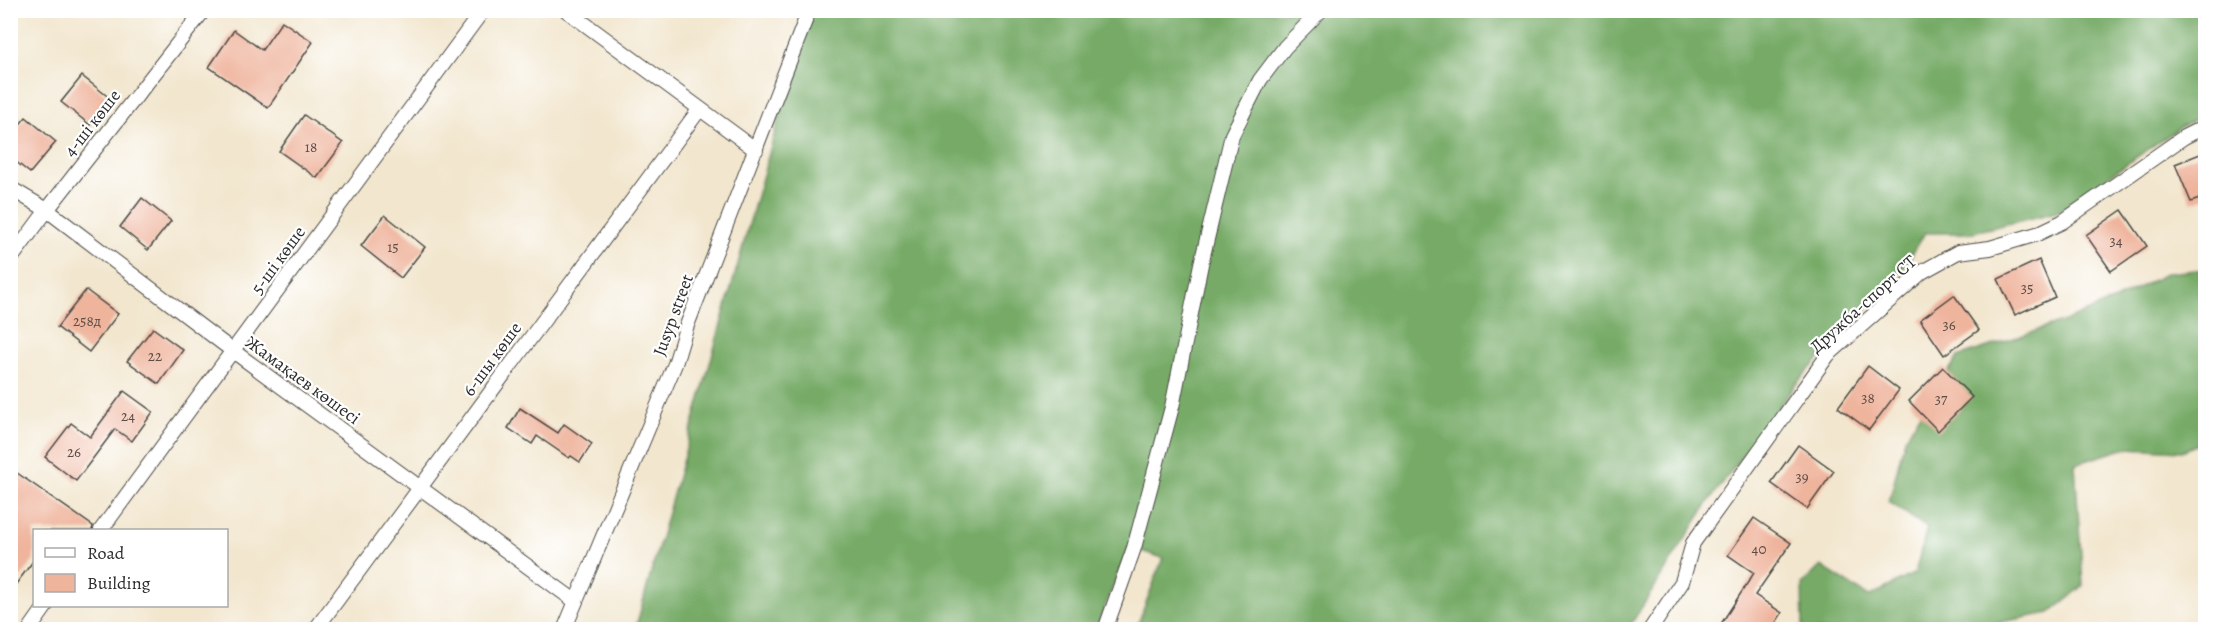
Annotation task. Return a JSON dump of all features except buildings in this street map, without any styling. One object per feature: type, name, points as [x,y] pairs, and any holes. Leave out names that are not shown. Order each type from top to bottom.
[{"type":"street","name":"4-ші көше","points":[[10,260],[204,10]]},
{"type":"street","name":"5-ші көше","points":[[102,529],[483,10]]},
{"type":"street","points":[[566,10],[756,150]]},
{"type":"street","name":"Jusyp street","points":[[564,630],[675,364],[686,328],[805,21],[806,10]]},
{"type":"street","points":[[1105,630],[1134,549],[1172,407],[1201,264],[1232,135],[1260,80],[1285,46],[1321,10]]},
{"type":"street","name":"6-шы көше","points":[[315,630],[699,110]]},
{"type":"street","name":"Дружба-спорт СТ","points":[[1650,630],[1682,582],[1693,543],[1828,355],[1923,272],[1958,252],[1990,248],[2037,234],[2062,222],[2184,137],[2205,126]]},
{"type":"street","name":"Жамақаев көшесі","points":[[10,188],[47,210],[233,351],[575,602]]},
{"type":"street","points":[[28,630],[45,607]]},
{"type":"green space","points":[[809,11],[2205,11],[2205,115],[2182,126],[2057,212],[1970,233],[1925,233],[1905,266],[1796,384],[1710,500],[1628,629],[1136,629],[1163,558],[1129,547],[1096,629],[635,630]]},
{"type":"green space","points":[[2205,269],[2205,441],[2182,451],[2126,448],[2075,464],[2083,586],[2050,613],[2001,622],[1993,629],[1801,630],[1803,628],[1802,584],[1821,566],[1869,597],[1915,573],[1927,528],[1889,502],[1905,438],[1958,357],[2065,321],[2115,300],[2167,273]]}]
